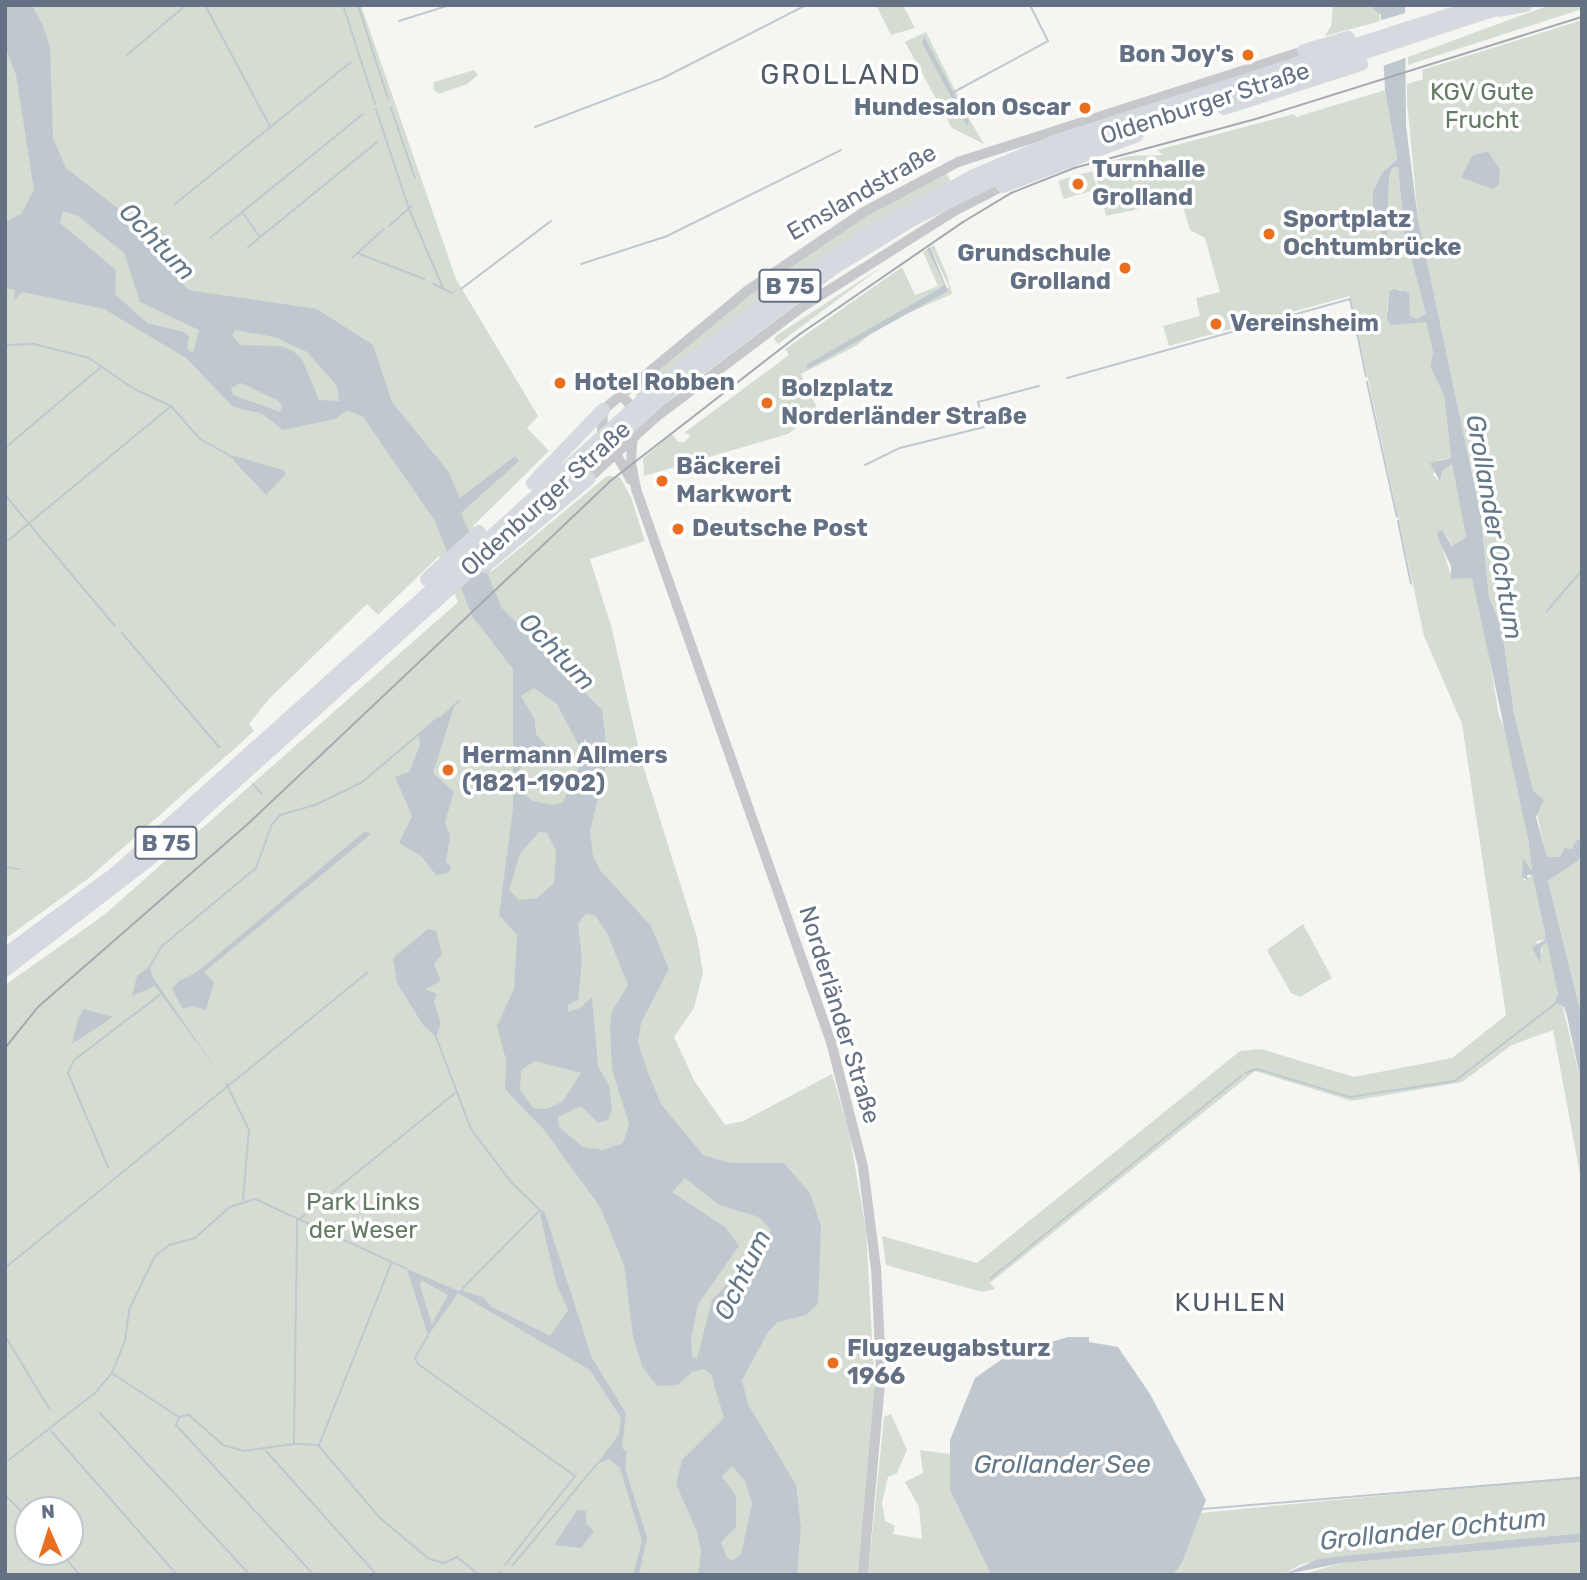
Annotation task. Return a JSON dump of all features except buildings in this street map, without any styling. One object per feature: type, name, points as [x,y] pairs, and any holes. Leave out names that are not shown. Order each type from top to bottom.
[{"type":"highway","name":"Oldenburger Straße","points":[[5,970],[147,861],[382,640],[532,504],[697,368],[825,274],[957,196],[1089,135],[1379,43],[1480,5]]},
{"type":"highway","name":"Oldenburger Straße","points":[[1405,33],[1502,8],[1526,5]]},
{"type":"highway","points":[[1304,51],[1379,43]]},
{"type":"highway","points":[[1003,186],[1379,43]]},
{"type":"highway","points":[[382,640],[405,636],[449,579],[482,549],[603,410]]},
{"type":"highway","points":[[482,549],[589,478]]},
{"type":"highway","name":"Oldenburger Straße","points":[[5,956],[115,874],[382,640]]},
{"type":"street","name":"Emslandstraße","points":[[603,410],[783,265],[935,172],[1304,51]]},
{"type":"street","points":[[589,478],[635,435],[802,307],[956,209],[1003,186]]},
{"type":"street","name":"Norderländer Straße","points":[[621,394],[634,411],[635,435],[631,463],[636,489],[829,1037],[863,1167],[876,1268],[881,1363],[863,1575]]},
{"type":"street","name":"Norderländer Straße","points":[[603,410],[602,430],[636,489]]},
{"type":"street","points":[[589,478],[605,468],[623,466]]},
{"type":"green space","name":"Park Links der Weser","points":[[5,5],[361,5],[456,279],[538,416],[527,428],[549,451],[473,526],[491,572],[607,476],[620,477],[631,497],[645,541],[590,559],[612,629],[641,759],[697,937],[703,973],[694,1008],[674,1037],[695,1082],[725,1125],[743,1121],[832,1074],[849,1131],[866,1230],[876,1409],[859,1575],[5,1575],[5,985],[104,915],[458,602],[439,556],[378,615],[367,604],[270,698],[249,724],[254,731],[89,878],[5,939]]},
{"type":"green space","points":[[876,5],[903,5],[915,28],[891,35]]},
{"type":"green space","points":[[1333,5],[1376,5],[1381,21],[1325,36],[1331,26]]},
{"type":"green space","points":[[1550,5],[1582,5],[1582,9],[1408,65],[1408,57]]},
{"type":"green space","name":"KGV Gute Frucht","points":[[1582,20],[1582,841],[1560,857],[1547,858],[1514,713],[1502,629],[1489,597],[1481,516],[1418,219],[1407,84],[1423,79],[1422,70]]},
{"type":"green space","points":[[926,32],[984,144],[952,128],[905,42]]},
{"type":"green space","points":[[474,70],[478,75],[467,84],[439,94],[433,89],[434,82]]},
{"type":"green space","points":[[1385,90],[1397,159],[1382,173],[1373,191],[1373,208],[1384,240],[1384,257],[1392,251],[1387,242],[1389,178],[1392,168],[1398,167],[1404,232],[1426,314],[1417,319],[1410,316],[1401,289],[1389,292],[1387,310],[1395,324],[1426,321],[1433,353],[1430,366],[1444,396],[1451,458],[1439,460],[1433,475],[1440,482],[1442,471],[1452,463],[1466,537],[1453,546],[1442,530],[1437,532],[1452,579],[1472,577],[1499,716],[1508,736],[1532,871],[1524,861],[1524,881],[1532,875],[1545,933],[1545,940],[1536,941],[1543,956],[1541,947],[1547,941],[1582,1087],[1582,1185],[1553,1030],[1512,1045],[1462,1082],[1352,1101],[1255,1071],[990,1283],[995,1289],[982,1292],[886,1265],[882,1236],[977,1263],[1240,1051],[1261,1049],[1354,1077],[1452,1058],[1506,1015],[1462,724],[1424,636],[1350,296],[1169,346],[1163,326],[1200,316],[1196,298],[1220,292],[1205,238],[1190,230],[1181,200],[1106,216],[1093,166],[1129,156],[1163,155],[1157,150],[1294,114],[1296,117]]},
{"type":"green space","points":[[945,171],[951,182],[750,306],[637,398],[634,389],[751,293],[860,219]]},
{"type":"green space","name":"Turnhalle Grolland","points":[[1092,171],[1097,189],[1064,199],[1058,181]]},
{"type":"green space","points":[[934,245],[952,294],[881,325],[949,287],[930,247]]},
{"type":"green space","points":[[927,249],[944,284],[940,288],[806,367],[881,325],[856,346],[801,374],[819,412],[788,434],[644,476],[643,458],[672,434],[678,442],[684,442],[691,435],[684,433],[789,355],[785,349],[902,267],[915,295],[938,286],[923,252]]},
{"type":"green space","points":[[883,266],[778,344],[774,339],[777,335]]},
{"type":"green space","points":[[1582,858],[1582,1018],[1548,881]]},
{"type":"green space","points":[[1303,924],[1332,978],[1300,997],[1291,993],[1267,950]]},
{"type":"green space","points":[[891,1414],[907,1450],[897,1473],[888,1477],[882,1503],[885,1521],[895,1526],[893,1534],[922,1539],[919,1507],[905,1482],[923,1473],[920,1450],[950,1454],[950,1490],[991,1575],[868,1575],[884,1417]]},
{"type":"green space","points":[[1582,1476],[1582,1533],[1351,1555],[1302,1564],[1282,1575],[1173,1575],[1182,1563],[1201,1513]]},
{"type":"green space","points":[[1582,1542],[1582,1575],[1300,1575],[1342,1563]]},
{"type":"water","name":"Ochtum","points":[[5,5],[32,5],[50,47],[53,138],[66,168],[129,217],[188,290],[317,309],[373,345],[392,402],[448,471],[460,498],[515,456],[519,461],[461,513],[502,608],[602,710],[608,758],[590,831],[593,856],[600,870],[651,926],[669,969],[641,1023],[638,1042],[647,1070],[661,1104],[703,1155],[730,1163],[784,1163],[810,1193],[821,1226],[818,1304],[806,1315],[778,1322],[768,1332],[742,1380],[748,1404],[796,1485],[801,1528],[797,1575],[698,1575],[701,1552],[697,1532],[676,1484],[682,1460],[724,1418],[711,1374],[704,1369],[692,1372],[678,1385],[657,1386],[642,1366],[633,1337],[624,1265],[600,1207],[545,1131],[505,1089],[506,1060],[497,1026],[514,989],[517,935],[499,915],[513,809],[513,669],[472,616],[435,521],[363,417],[347,410],[335,419],[283,430],[261,413],[233,407],[186,358],[104,309],[23,292],[14,300],[15,290],[5,288],[5,222],[21,214],[34,190],[16,75],[5,47]],"holes":[[[63,211],[78,216],[124,253],[140,302],[199,330],[193,353],[187,349],[189,336],[184,332],[147,323],[115,294],[116,270],[60,223]],[[235,330],[275,337],[307,352],[337,386],[339,401],[319,400],[302,359],[293,351],[281,346],[240,345],[232,335]],[[241,383],[277,400],[282,406],[280,412],[233,395],[231,388]],[[534,688],[557,704],[584,756],[563,802],[554,805],[533,801],[520,791],[518,783],[519,770],[529,760],[557,764],[565,760],[563,752],[546,745],[536,734],[535,720],[521,696]],[[539,832],[547,833],[556,851],[554,883],[537,898],[519,900],[509,890],[520,854]],[[586,914],[595,915],[607,933],[628,985],[612,1011],[610,1029],[612,1069],[629,1124],[623,1143],[603,1150],[583,1147],[559,1127],[558,1117],[581,1106],[598,1123],[608,1120],[612,1110],[609,1086],[598,1066],[592,997],[580,1008],[568,1012],[568,1005],[578,1000],[582,959],[578,923]],[[535,1061],[581,1073],[563,1101],[547,1109],[533,1108],[520,1090],[521,1070]],[[685,1178],[719,1205],[759,1217],[771,1230],[769,1239],[712,1300],[697,1359],[692,1357],[691,1340],[698,1304],[739,1246],[725,1227],[672,1192]],[[732,1466],[745,1481],[752,1503],[741,1554],[733,1561],[727,1558],[721,1542],[736,1527],[736,1496],[722,1476]]]},
{"type":"water","points":[[1376,5],[1405,5],[1406,126],[1418,219],[1481,516],[1489,597],[1502,629],[1514,713],[1533,791],[1544,800],[1536,817],[1547,857],[1560,857],[1565,848],[1572,849],[1577,840],[1582,841],[1582,858],[1548,881],[1582,1018],[1582,1087],[1567,1016],[1564,1007],[1555,1002],[1558,994],[1547,942],[1541,947],[1540,963],[1532,947],[1545,940],[1545,933],[1532,875],[1527,875],[1528,880],[1522,877],[1523,858],[1532,871],[1528,839],[1472,578],[1451,579],[1451,566],[1437,532],[1442,530],[1452,546],[1466,537],[1452,464],[1442,471],[1440,482],[1430,463],[1451,458],[1444,396],[1430,366],[1433,353],[1426,322],[1391,325],[1387,320],[1389,292],[1393,289],[1409,292],[1410,316],[1417,319],[1426,314],[1404,232],[1398,167],[1392,168],[1389,178],[1387,242],[1393,255],[1389,261],[1384,257],[1384,240],[1373,208],[1373,191],[1382,173],[1397,159],[1385,90],[1381,15],[1373,9]]},
{"type":"water","points":[[924,36],[969,122],[967,126],[922,43]]},
{"type":"water","points":[[1488,151],[1500,170],[1499,185],[1492,189],[1461,177],[1472,156]]},
{"type":"water","points":[[930,247],[948,291],[808,369],[806,365],[944,284],[927,249]]},
{"type":"water","points":[[235,456],[283,470],[286,474],[266,495],[233,460]]},
{"type":"water","points":[[455,704],[433,773],[454,792],[445,822],[450,836],[446,862],[451,867],[449,873],[436,875],[421,856],[399,843],[412,816],[395,777],[409,772],[420,745],[419,735]]},
{"type":"water","points":[[365,831],[371,834],[204,972],[214,982],[206,1010],[193,1006],[183,1009],[172,989],[179,981],[197,972]]},
{"type":"water","points":[[428,929],[436,931],[442,954],[434,964],[441,981],[425,989],[437,994],[434,1002],[441,1024],[436,1037],[423,1025],[397,983],[393,958]]},
{"type":"water","points":[[150,966],[152,976],[221,1076],[155,986],[132,996],[137,976]]},
{"type":"water","points":[[84,1009],[113,1017],[72,1044],[78,1019]]},
{"type":"water","points":[[544,1210],[592,1358],[626,1413],[622,1448],[627,1452],[625,1468],[647,1537],[639,1575],[633,1575],[642,1541],[620,1468],[609,1459],[596,1465],[619,1434],[621,1418],[590,1370],[458,1293],[428,1336],[407,1269],[459,1291],[464,1287],[463,1291],[483,1297],[492,1307],[550,1336],[568,1310],[556,1283],[540,1214]],"holes":[[[421,1280],[448,1295],[432,1324],[420,1286]]]},
{"type":"water","name":"Grollander See","points":[[1068,1337],[1089,1337],[1089,1342],[1118,1347],[1150,1394],[1206,1500],[1182,1563],[1173,1575],[991,1575],[950,1490],[950,1440],[975,1378],[1008,1355]]},
{"type":"water","points":[[577,1510],[586,1511],[586,1523],[594,1531],[581,1548],[554,1545]]},
{"type":"water","points":[[1582,1533],[1582,1542],[1342,1563],[1282,1575],[1319,1559]]},
{"type":"pier","points":[[1406,13],[1408,57],[1380,67],[1378,21]]},
{"type":"waterway","points":[[127,55],[186,5]]},
{"type":"waterway","points":[[205,5],[270,126]]},
{"type":"waterway","points":[[343,5],[375,104]]},
{"type":"waterway","points":[[358,5],[388,99]]},
{"type":"waterway","points":[[399,21],[450,5]]},
{"type":"waterway","points":[[535,127],[663,78],[806,5]]},
{"type":"waterway","points":[[952,93],[1048,41],[1030,5]]},
{"type":"waterway","points":[[175,204],[351,62]]},
{"type":"waterway","points":[[391,108],[415,178]]},
{"type":"waterway","points":[[376,109],[409,209],[443,288]]},
{"type":"waterway","points":[[210,238],[363,114]]},
{"type":"waterway","points":[[248,247],[377,142]]},
{"type":"waterway","points":[[581,264],[667,236],[841,150]]},
{"type":"waterway","points":[[389,226],[411,206]]},
{"type":"waterway","points":[[243,213],[260,237]]},
{"type":"waterway","points":[[461,289],[551,221]]},
{"type":"waterway","points":[[352,258],[384,229]]},
{"type":"waterway","points":[[357,253],[424,279]]},
{"type":"waterway","points":[[433,284],[452,293]]},
{"type":"waterway","points":[[1067,378],[1350,299],[1366,376]]},
{"type":"waterway","points":[[5,345],[34,344],[89,358],[134,389],[171,406],[200,439],[234,458]]},
{"type":"waterway","points":[[5,448],[101,367]]},
{"type":"waterway","points":[[1367,382],[1397,517]]},
{"type":"waterway","points":[[865,465],[900,448],[984,427],[978,402],[1039,386]]},
{"type":"waterway","points":[[5,543],[171,406]]},
{"type":"waterway","points":[[5,495],[115,626]]},
{"type":"waterway","points":[[1398,521],[1411,584]]},
{"type":"waterway","points":[[1547,611],[1582,570]]},
{"type":"waterway","points":[[122,633],[219,747]]},
{"type":"waterway","points":[[451,708],[459,701]]},
{"type":"waterway","points":[[150,966],[162,946],[256,868],[272,824],[280,815],[315,805],[361,783],[438,718]]},
{"type":"waterway","points":[[253,784],[262,794]]},
{"type":"waterway","points":[[5,867],[20,869]]},
{"type":"waterway","points":[[5,1268],[368,972]]},
{"type":"waterway","points":[[108,1167],[68,1073],[74,1060],[161,994]]},
{"type":"waterway","points":[[1245,1073],[1257,1069],[1350,1097],[1455,1081],[1556,1003]]},
{"type":"waterway","points":[[436,1037],[471,1129],[511,1182],[542,1212]]},
{"type":"waterway","points":[[991,1278],[1241,1076]]},
{"type":"waterway","points":[[226,1083],[249,1130],[243,1200]]},
{"type":"waterway","points":[[294,1443],[297,1221],[455,1093]]},
{"type":"waterway","points":[[5,1463],[95,1393],[112,1373],[125,1340],[129,1310],[155,1256],[169,1245],[195,1238],[230,1207],[255,1199],[407,1269]]},
{"type":"waterway","points":[[463,1288],[540,1210]]},
{"type":"waterway","points":[[319,1445],[392,1262]]},
{"type":"waterway","points":[[5,1336],[50,1410]]},
{"type":"waterway","points":[[428,1336],[415,1358],[418,1364],[575,1476],[505,1565]]},
{"type":"waterway","points":[[113,1374],[179,1417],[189,1415],[223,1445],[244,1451],[294,1444],[318,1445],[380,1518],[429,1559],[444,1563],[457,1557],[479,1575]]},
{"type":"waterway","points":[[100,1413],[250,1575]]},
{"type":"waterway","points":[[179,1418],[176,1425],[314,1575]]},
{"type":"waterway","points":[[51,1431],[177,1575]]},
{"type":"waterway","points":[[266,1451],[377,1575]]},
{"type":"waterway","points":[[513,1565],[597,1464]]},
{"type":"waterway","points":[[1202,1509],[1582,1478]]},
{"type":"waterway","points":[[5,1495],[14,1504]]},
{"type":"waterway","points":[[72,1566],[80,1575]]},
{"type":"waterway","points":[[499,1575],[501,1571]]},
{"type":"tram line","points":[[5,1048],[38,1007],[250,822],[609,482],[800,334],[963,222],[1011,193],[1074,168],[1259,118],[1582,17]]},
{"type":"place","name":"Bon Joy's","points":[[1248,55]]},
{"type":"place","name":"Hundesalon Oscar","points":[[1085,108]]},
{"type":"place","name":"Turnhalle Grolland","points":[[1078,184]]},
{"type":"place","name":"Sportplatz Ochtumbrücke","points":[[1269,234]]},
{"type":"place","name":"Grundschule Grolland","points":[[1125,268]]},
{"type":"place","name":"Vereinsheim","points":[[1216,324]]},
{"type":"place","name":"Hotel Robben","points":[[560,383]]},
{"type":"place","name":"Bolzplatz Norderländer Straße","points":[[767,403]]},
{"type":"place","name":"Bäckerei Markwort","points":[[662,481]]},
{"type":"place","name":"Deutsche Post","points":[[678,529]]},
{"type":"place","name":"Hermann Allmers (1821-1902)","points":[[448,770]]},
{"type":"place","name":"Flugzeugabsturz 1966","points":[[833,1363]]},
{"type":"district","name":"GROLLAND","points":[[841,75]]},
{"type":"district","name":"KUHLEN","points":[[1231,1303]]},
{"type":"water label","name":"Grollander Ochtum","points":[[1494,527]]},
{"type":"water label","name":"Grollander Ochtum","points":[[1433,1530]]}]
